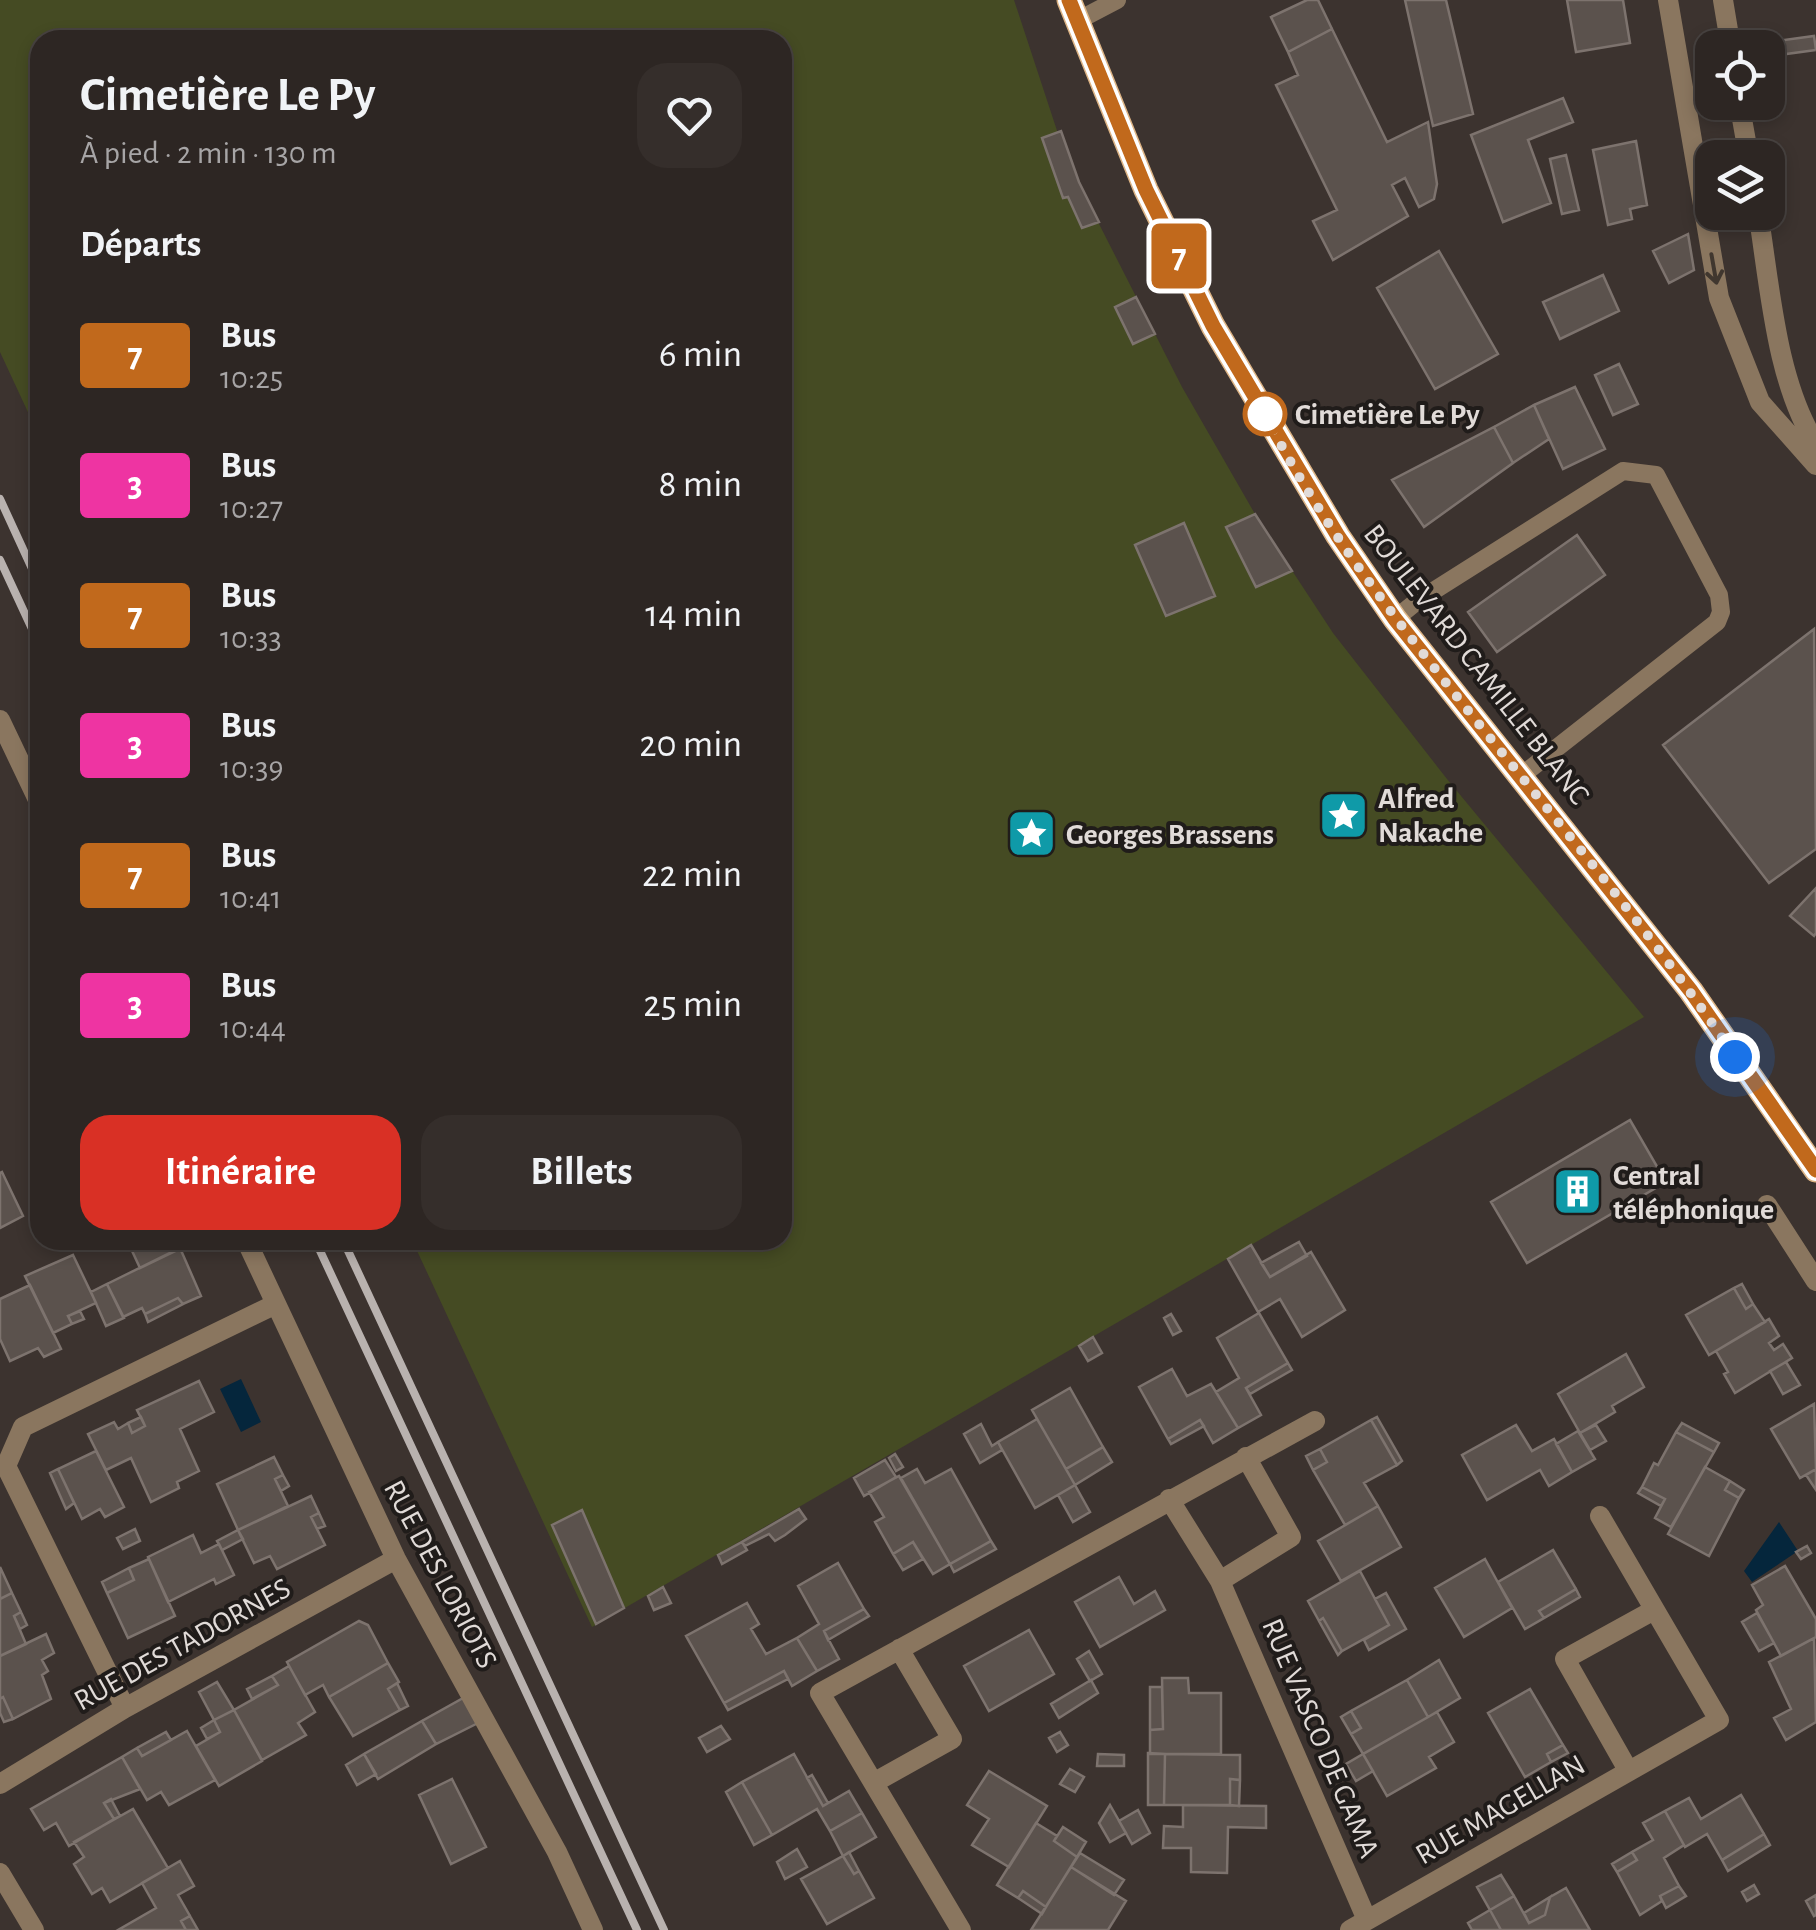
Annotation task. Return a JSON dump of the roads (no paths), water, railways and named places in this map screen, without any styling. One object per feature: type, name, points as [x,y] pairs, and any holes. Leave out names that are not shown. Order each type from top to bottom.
[{"type":"main road","name":"BOULEVARD CAMILLE BLANC","points":[[1072,11],[1146,190],[1213,326],[1338,536],[1395,619],[1691,991],[1816,1170]]},
{"type":"street","points":[[1668,0],[1719,298],[1760,402],[1816,465]]},
{"type":"street","points":[[1723,0],[1727,30]]},
{"type":"street","points":[[1761,230],[1780,342],[1800,419],[1816,444]]},
{"type":"street","points":[[0,720],[30,783]]},
{"type":"street","points":[[1767,1205],[1816,1281]]},
{"type":"street","name":"RUE DES LORIOTS","points":[[251,1250],[396,1559],[557,1852],[593,1930]]},
{"type":"street","points":[[125,1708],[6,1466],[24,1426],[276,1304]]},
{"type":"street","points":[[961,1930],[820,1692],[1314,1420]]},
{"type":"street","points":[[1220,1581],[1291,1537],[1246,1457]]},
{"type":"street","name":"RUE VASCO DE GAMA","points":[[1169,1499],[1220,1581],[1358,1925]]},
{"type":"street","name":"RUE MAGELLAN","points":[[1358,1925],[1719,1720],[1600,1516]]},
{"type":"street","name":"RUE DES TADORNES","points":[[0,1784],[125,1708],[396,1559]]},
{"type":"street","name":"RUE MAGELLAN","points":[[1628,1770],[1565,1659],[1654,1610]]},
{"type":"street","points":[[875,1782],[952,1739],[899,1649]]},
{"type":"street","points":[[0,1873],[34,1930]]},
{"type":"lane","points":[[1072,11],[1116,0]]},
{"type":"lane","points":[[1395,619],[1622,470],[1656,476],[1719,594],[1717,622],[1521,776]]},
{"type":"water","points":[[241,1379],[261,1422],[241,1432],[220,1389]]},
{"type":"water","points":[[1779,1522],[1798,1551],[1752,1582],[1744,1571]]},
{"type":"railway","points":[[0,499],[30,564]]},
{"type":"railway","points":[[0,560],[30,624]]},
{"type":"railway","points":[[320,1250],[637,1930]]},
{"type":"railway","points":[[348,1250],[664,1930]]},
{"type":"place","name":"Cimetière Le Py","points":[[1265,414]]},
{"type":"place","name":"Alfred Nakache","points":[[1343,815]]},
{"type":"place","name":"Georges Brassens","points":[[1031,834]]},
{"type":"place","name":"Central téléphonique","points":[[1578,1192]]}]
